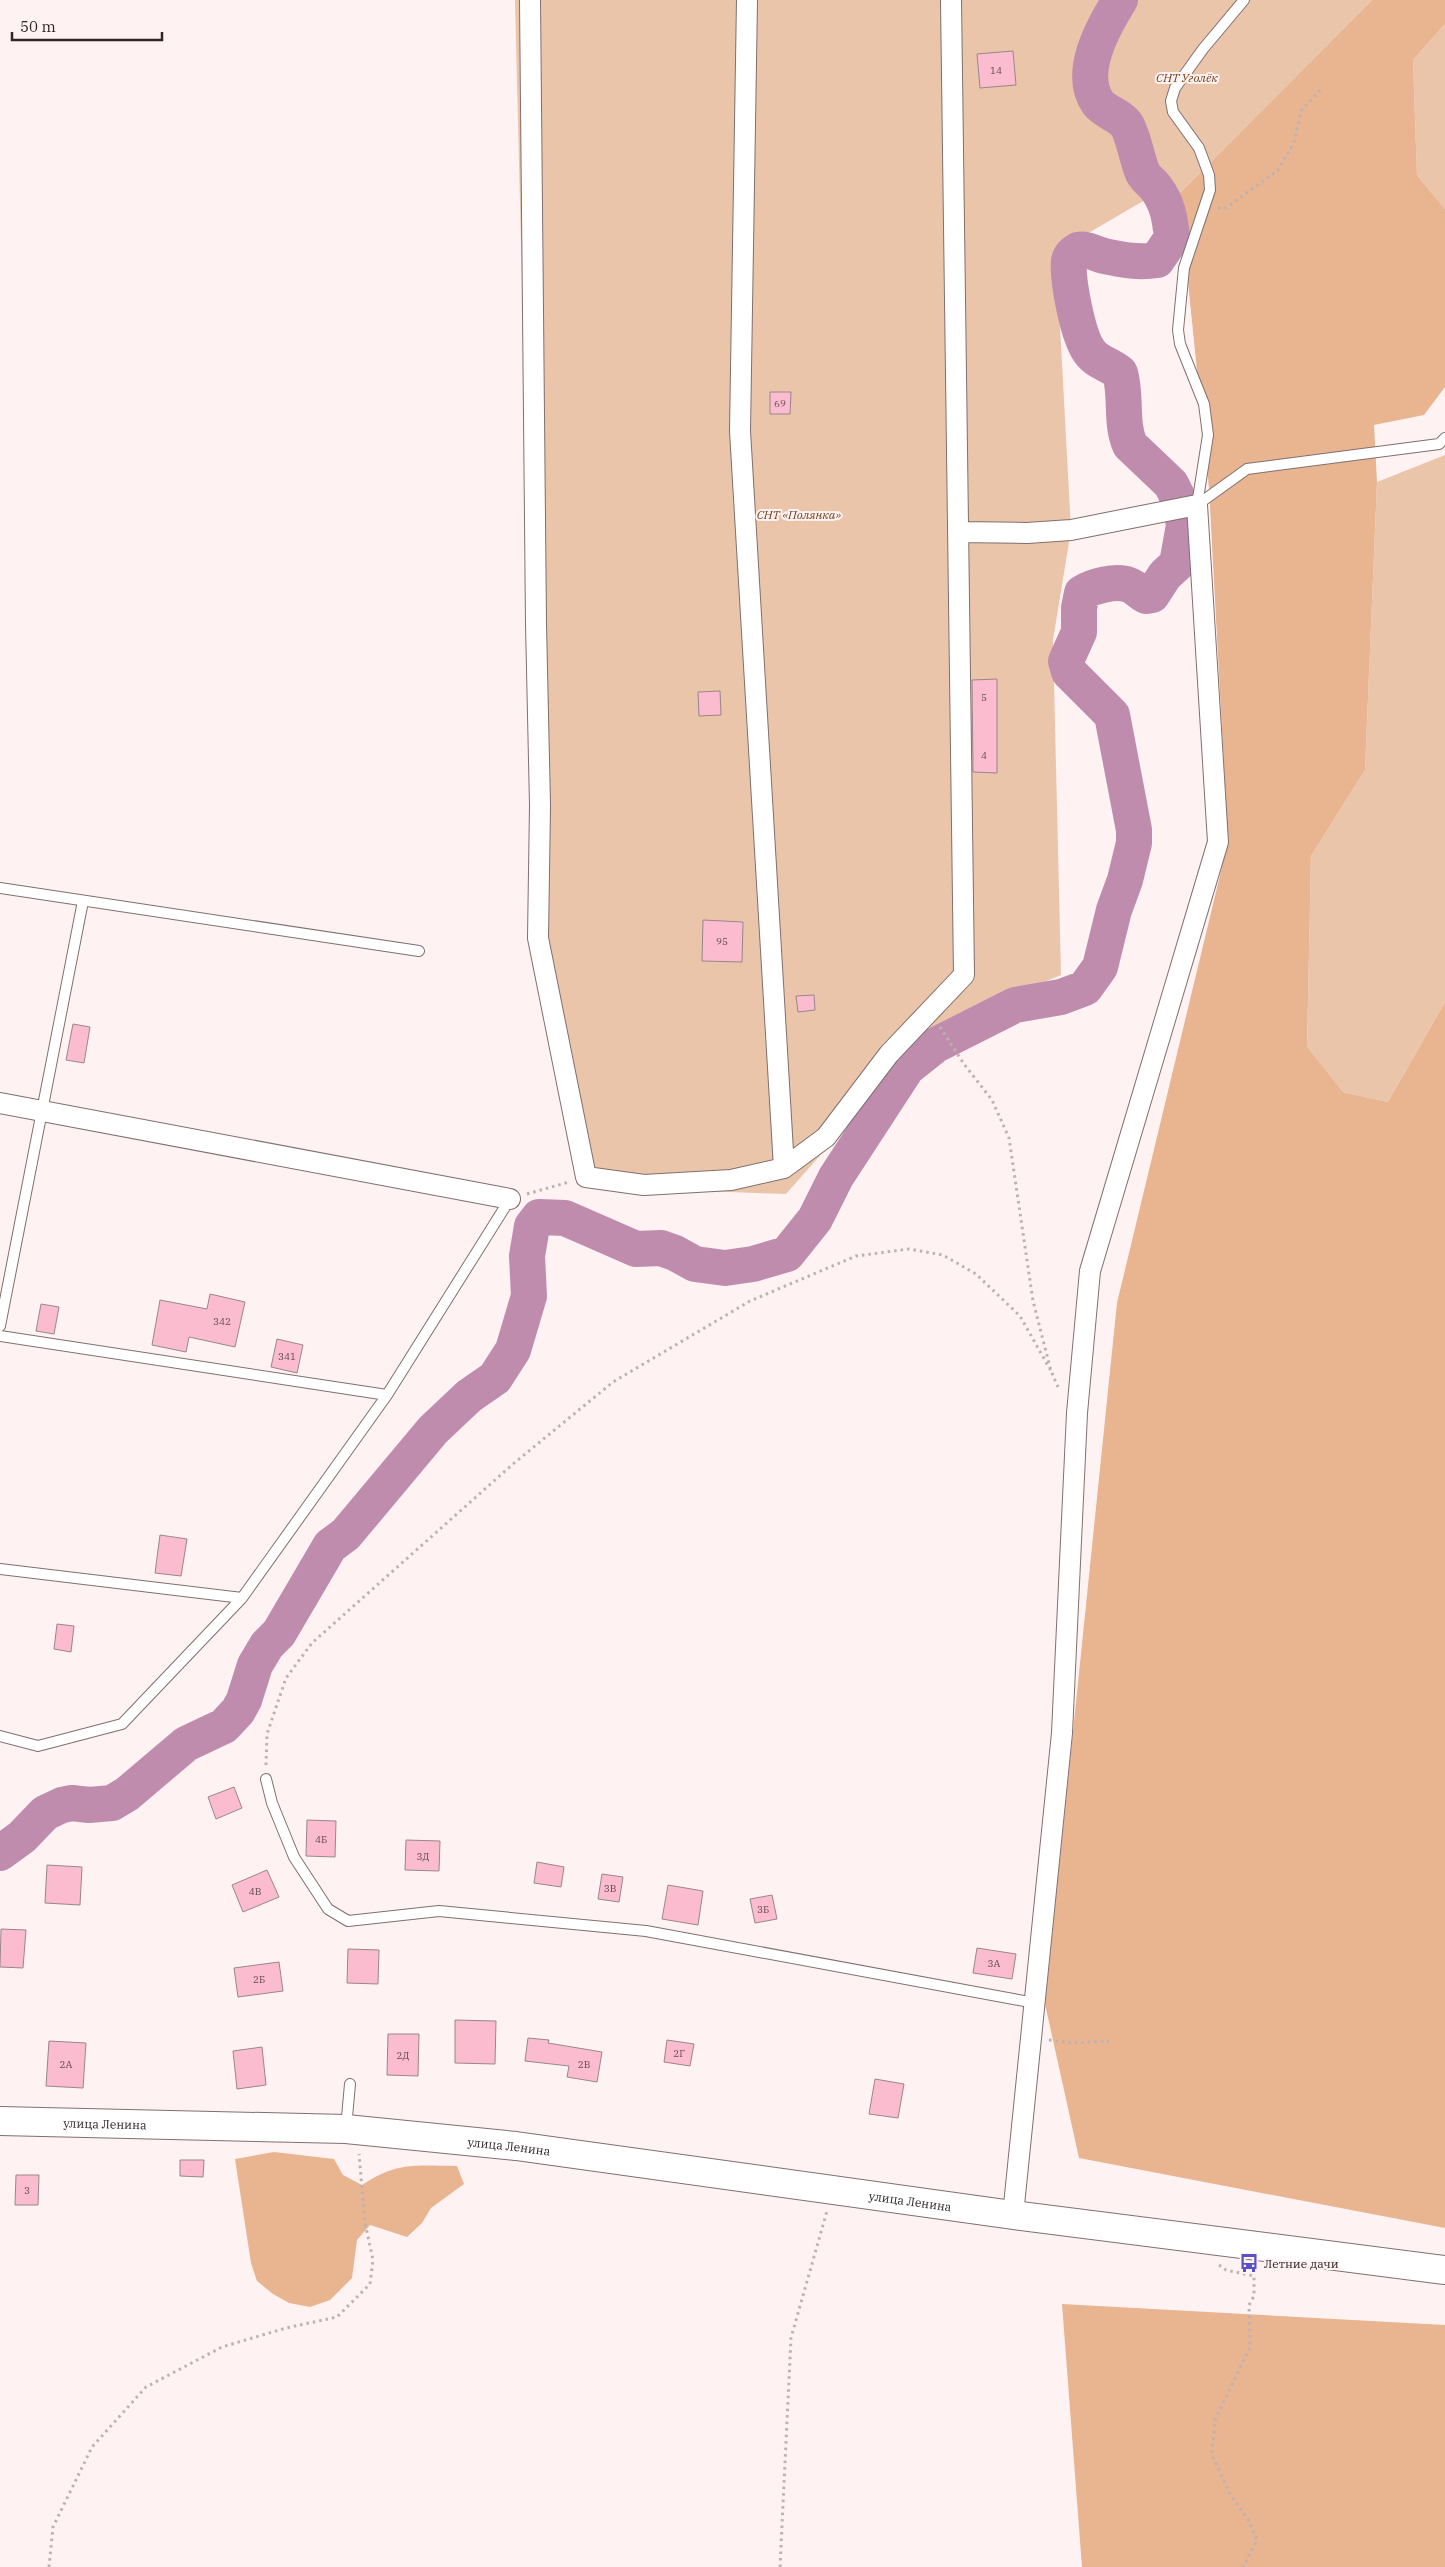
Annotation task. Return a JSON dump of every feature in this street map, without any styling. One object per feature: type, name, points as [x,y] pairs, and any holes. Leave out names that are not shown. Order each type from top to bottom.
[{"type":"street","points":[[530,0],[536,624],[540,805],[538,938],[586,1177],[644,1185],[731,1180],[784,1168],[826,1137],[889,1054],[964,975],[951,0]]},
{"type":"street","points":[[747,0],[740,431],[784,1168]]},
{"type":"street","points":[[958,532],[1027,533],[1071,530],[1197,505],[1218,842],[1090,1271],[1077,1413],[1062,1733],[1013,2215]]},
{"type":"street","points":[[0,1103],[510,1199]]},
{"type":"street","name":"улица Ленина","points":[[0,2121],[349,2129],[516,2146],[832,2188],[1013,2215],[1445,2270]]},
{"type":"lane","points":[[1197,505],[1208,435],[1204,404],[1180,344],[1178,330],[1184,268],[1210,190],[1210,175],[1199,148],[1173,112],[1171,101],[1175,88],[1202,50],[1244,0]]},
{"type":"lane","points":[[1197,505],[1247,469],[1440,444],[1445,438]]},
{"type":"lane","points":[[0,888],[83,902],[419,951]]},
{"type":"lane","points":[[0,1326],[83,902]]},
{"type":"lane","points":[[0,1736],[38,1746],[122,1724],[242,1598],[387,1395],[510,1199]]},
{"type":"lane","points":[[0,1336],[387,1395]]},
{"type":"lane","points":[[0,1568],[242,1598]]},
{"type":"lane","points":[[266,1779],[294,1857],[328,1910],[348,1921],[438,1912],[646,1930],[1035,2003]]},
{"type":"lane","points":[[349,2129],[350,2084]]},
{"type":"path","points":[[1202,210],[1226,208],[1278,170],[1294,143],[1301,111],[1321,89]]},
{"type":"path","points":[[945,1033],[964,1064],[992,1100],[1009,1138],[1033,1301],[1051,1371]]},
{"type":"path","points":[[510,1199],[586,1177]]},
{"type":"path","points":[[266,1779],[267,1734],[273,1716],[286,1678],[312,1642],[513,1464],[613,1382],[750,1301],[856,1256],[909,1249],[943,1255],[976,1274],[1020,1316],[1051,1371],[1062,1396]]},
{"type":"path","points":[[1031,2038],[1073,2043],[1109,2041]]},
{"type":"path","points":[[49,2567],[53,2527],[92,2447],[146,2387],[222,2347],[286,2328],[337,2317],[370,2284],[373,2260],[365,2224],[357,2143],[349,2129]]},
{"type":"path","points":[[780,2567],[791,2338],[832,2188]]},
{"type":"path","points":[[1243,2567],[1257,2540],[1249,2521],[1230,2494],[1212,2455],[1215,2420],[1250,2347],[1249,2305],[1254,2296],[1254,2276]]},
{"type":"green space","name":"СНТ «Полянка»","points":[[515,0],[1372,0],[1179,194],[1150,197],[1056,252],[1071,530],[1053,640],[1061,975],[932,1029],[786,1194],[584,1187],[546,948],[536,852]]},
{"type":"green space","points":[[1445,24],[1445,209],[1417,175],[1413,60]]},
{"type":"green space","points":[[1445,455],[1445,1002],[1388,1102],[1343,1092],[1307,1048],[1311,856],[1365,770],[1377,482]]},
{"type":"shaded area","points":[[1372,0],[1445,0],[1445,24],[1413,60],[1417,175],[1445,209],[1445,387],[1424,415],[1374,425],[1377,482],[1365,770],[1311,856],[1307,1047],[1343,1092],[1388,1102],[1445,1002],[1445,2228],[1079,2158],[1045,2004],[1117,1303],[1228,842],[1209,488],[1179,194]]},
{"type":"shaded area","points":[[274,2152],[334,2159],[343,2175],[362,2185],[387,2172],[408,2166],[457,2166],[464,2184],[431,2208],[422,2223],[407,2237],[370,2225],[357,2240],[352,2278],[330,2300],[310,2307],[289,2303],[273,2294],[257,2281],[251,2263],[235,2159]]},
{"type":"shaded area","points":[[1062,2304],[1445,2325],[1445,2567],[1082,2567]]},
{"type":"building","points":[[1013,51],[1016,85],[980,88],[977,54]]},
{"type":"building","points":[[770,392],[791,392],[790,414],[770,414]]},
{"type":"building","points":[[997,679],[997,773],[973,772],[972,680]]},
{"type":"building","points":[[720,691],[721,715],[699,716],[698,692]]},
{"type":"building","points":[[703,920],[743,922],[742,962],[702,961]]},
{"type":"building","points":[[814,995],[815,1010],[798,1012],[796,996]]},
{"type":"building","points":[[73,1024],[90,1027],[84,1063],[66,1060]]},
{"type":"building","points":[[210,1294],[245,1302],[235,1347],[189,1337],[186,1352],[152,1345],[160,1300],[207,1309]]},
{"type":"building","points":[[41,1304],[59,1307],[54,1334],[36,1331]]},
{"type":"building","points":[[277,1339],[303,1345],[297,1373],[271,1367]]},
{"type":"building","points":[[160,1535],[187,1539],[181,1576],[155,1573]]},
{"type":"building","points":[[57,1624],[74,1626],[71,1652],[54,1649]]},
{"type":"building","points":[[234,1787],[242,1808],[216,1819],[208,1797]]},
{"type":"building","points":[[307,1820],[336,1821],[335,1857],[306,1856]]},
{"type":"building","points":[[406,1840],[440,1841],[439,1871],[405,1870]]},
{"type":"building","points":[[537,1862],[564,1867],[561,1887],[534,1883]]},
{"type":"building","points":[[47,1865],[82,1867],[80,1905],[45,1903]]},
{"type":"building","points":[[267,1870],[279,1897],[243,1912],[232,1885]]},
{"type":"building","points":[[602,1874],[623,1877],[619,1902],[598,1899]]},
{"type":"building","points":[[668,1885],[703,1891],[698,1925],[662,1919]]},
{"type":"building","points":[[772,1895],[777,1919],[755,1923],[750,1899]]},
{"type":"building","points":[[1,1929],[26,1930],[23,1968],[0,1967]]},
{"type":"building","points":[[977,1948],[1016,1954],[1012,1979],[973,1973]]},
{"type":"building","points":[[348,1949],[379,1950],[378,1984],[347,1983]]},
{"type":"building","points":[[279,1962],[283,1991],[238,1997],[234,1968]]},
{"type":"building","points":[[455,2020],[496,2021],[495,2064],[455,2063]]},
{"type":"building","points":[[388,2034],[419,2034],[418,2076],[387,2075]]},
{"type":"building","points":[[528,2038],[549,2040],[548,2043],[602,2052],[597,2082],[567,2077],[569,2066],[525,2061]]},
{"type":"building","points":[[667,2040],[694,2044],[690,2066],[664,2062]]},
{"type":"building","points":[[49,2041],[86,2043],[83,2088],[46,2086]]},
{"type":"building","points":[[262,2047],[266,2085],[237,2089],[233,2051]]},
{"type":"building","points":[[875,2079],[904,2084],[898,2118],[869,2114]]},
{"type":"building","points":[[180,2160],[204,2160],[203,2177],[180,2176]]},
{"type":"building","points":[[16,2175],[39,2175],[38,2205],[15,2205]]},
{"type":"waterway","points":[[1120,0],[1106,23],[1095,50],[1091,64],[1090,78],[1092,91],[1101,106],[1126,124],[1143,173],[1156,188],[1166,206],[1172,238],[1157,260],[1150,261],[1124,260],[1088,250],[1078,250],[1070,257],[1070,281],[1077,321],[1085,344],[1092,355],[1120,373],[1125,427],[1130,445],[1171,484],[1179,500]]},
{"type":"waterway","points":[[0,1853],[22,1837],[45,1813],[62,1805],[72,1803],[89,1805],[112,1803],[127,1794],[186,1744],[224,1726],[238,1711],[244,1700],[255,1665],[267,1645],[279,1633],[330,1546],[346,1534],[433,1430],[469,1396],[495,1378],[513,1350],[529,1296],[527,1256],[532,1226],[539,1217],[565,1218],[636,1249],[661,1248],[695,1264],[725,1268],[753,1264],[787,1254],[815,1219],[836,1177],[907,1068],[936,1045],[1015,1005],[1061,997],[1085,988],[1100,967],[1114,910],[1125,880],[1134,843],[1134,830],[1112,715],[1069,672],[1066,661],[1079,632],[1079,608],[1082,593],[1098,586],[1118,583],[1131,586],[1146,596],[1152,595],[1165,575],[1177,564],[1184,525],[1182,515]]},
{"type":"place","name":"Летние дачи","points":[[1249,2263]]},
{"type":"park label","name":"СНТ Уголёк","points":[[1187,77]]}]
